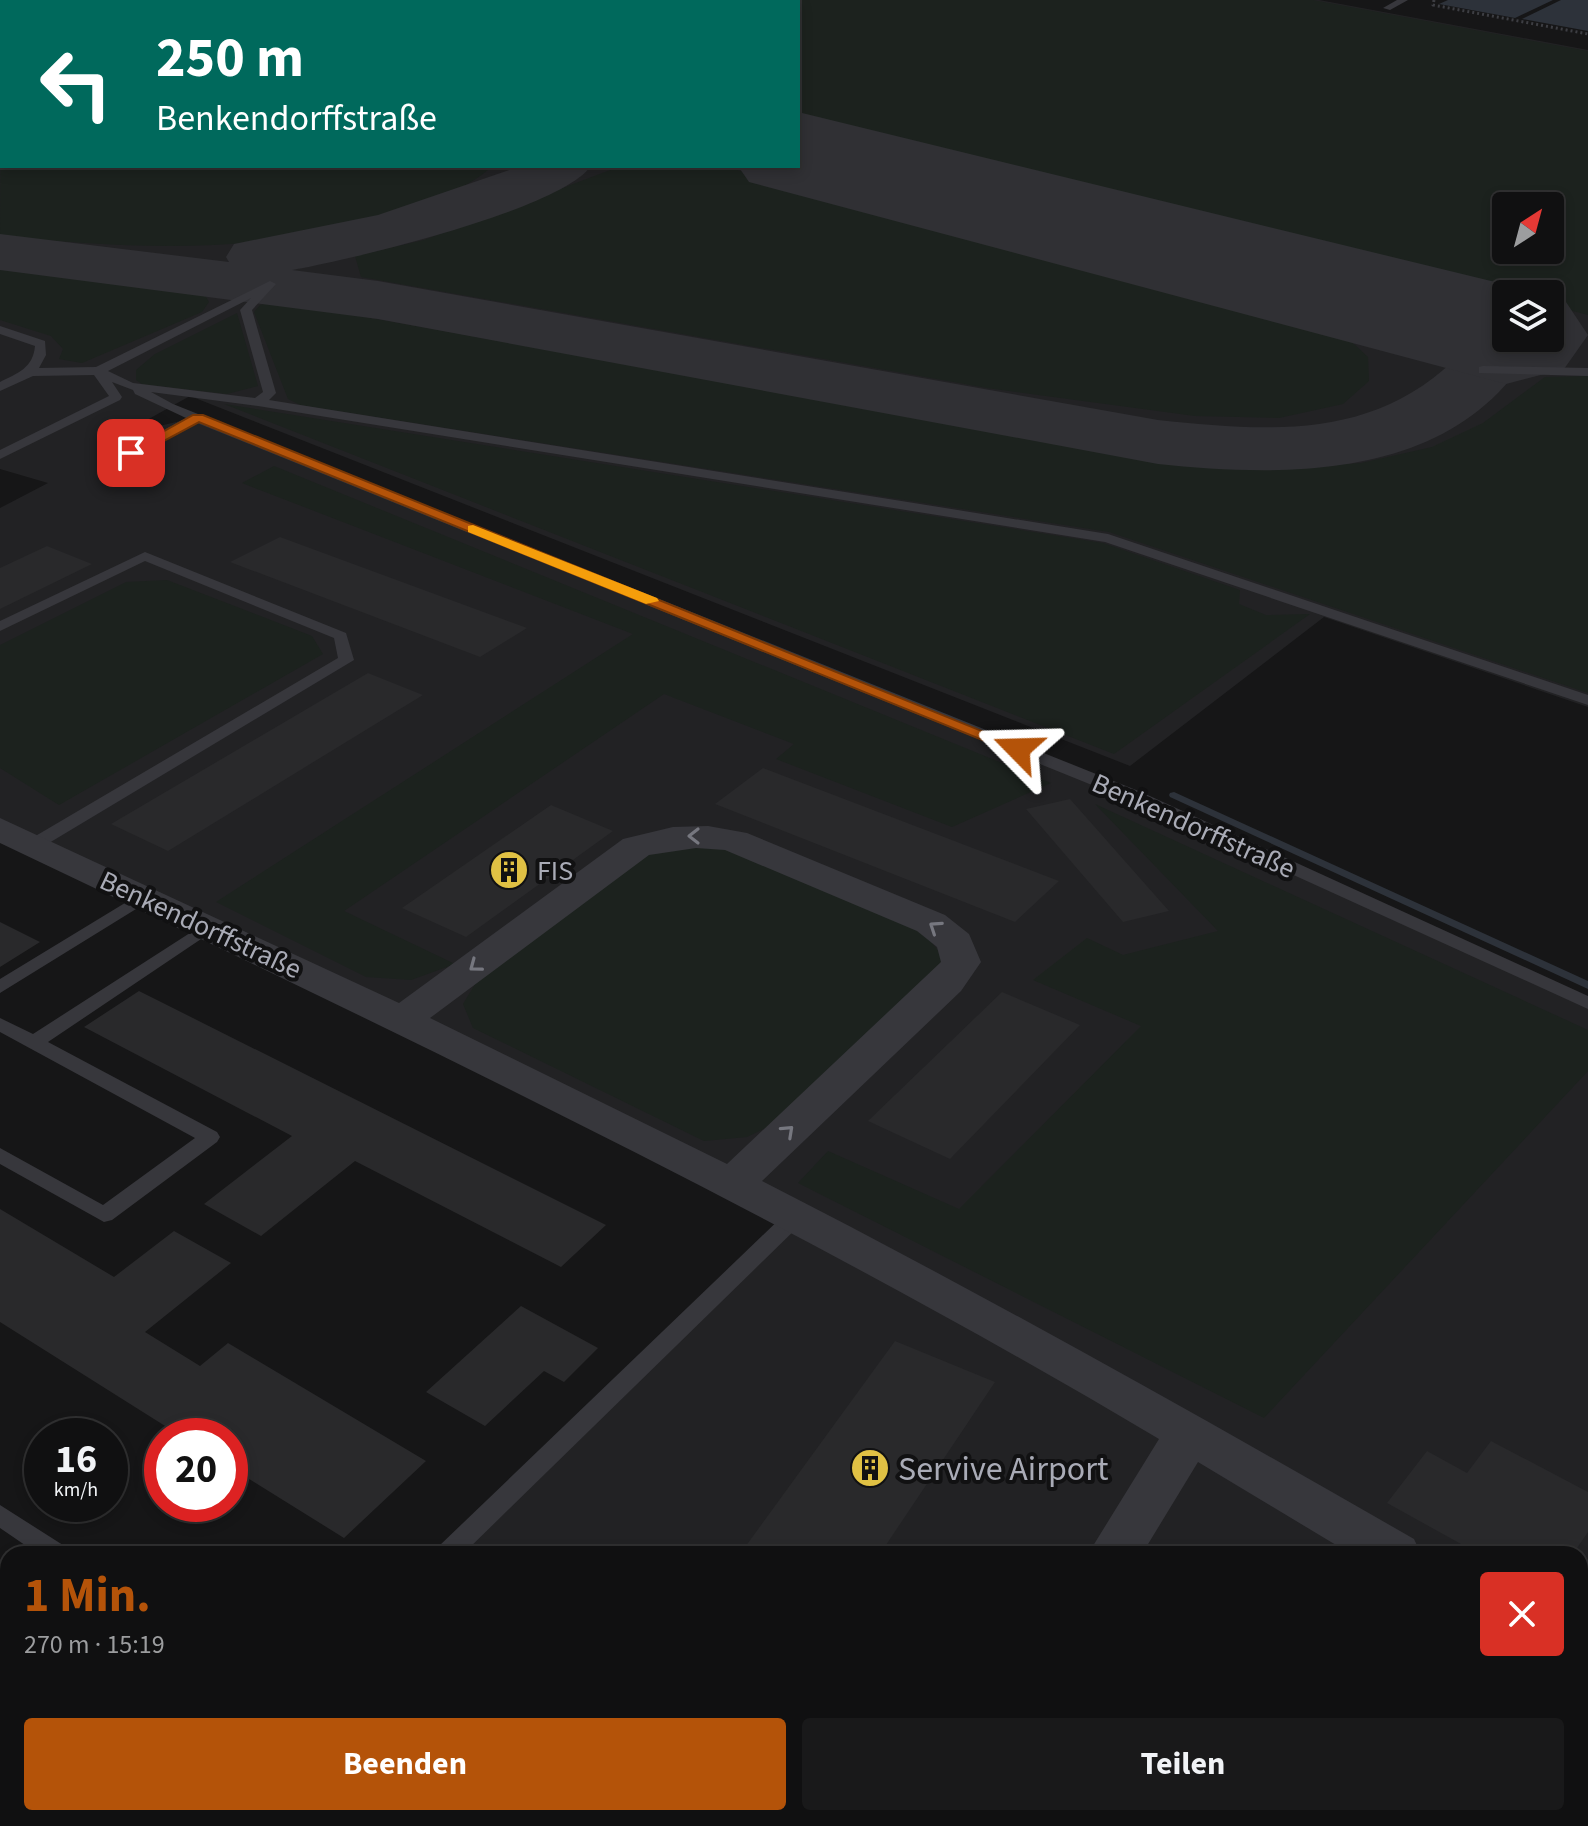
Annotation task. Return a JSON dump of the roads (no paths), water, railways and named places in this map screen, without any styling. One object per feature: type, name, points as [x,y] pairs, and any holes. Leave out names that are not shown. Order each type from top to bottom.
[{"type":"street","points":[[402,1020],[636,847],[663,837],[700,834],[734,841],[931,923],[955,942],[961,962],[947,982],[731,1185]]},
{"type":"street","name":"Benkendorffstraße","points":[[17,837],[402,1020],[795,1217],[995,1322],[1381,1546]]},
{"type":"street","points":[[1119,1546],[1189,1434]]},
{"type":"lane","points":[[1387,8],[1404,0]]},
{"type":"lane","points":[[98,371],[270,284],[246,310],[270,393],[258,402]]},
{"type":"lane","points":[[0,330],[41,344],[40,355],[31,372]]},
{"type":"lane","points":[[1483,370],[1588,372]]},
{"type":"lane","points":[[0,455],[116,397],[98,371]]},
{"type":"lane","points":[[0,387],[31,372],[98,371],[130,386],[258,402],[1108,538],[1588,700]]},
{"type":"lane","name":"Benkendorffstraße","points":[[130,386],[169,407],[1135,796],[1588,1003]]},
{"type":"lane","points":[[131,453],[198,417]]},
{"type":"lane","points":[[0,627],[145,556],[341,636],[346,660],[17,837]]},
{"type":"lane","points":[[0,987],[143,897]]},
{"type":"lane","points":[[34,1042],[207,927]]},
{"type":"lane","points":[[0,1024],[210,1137],[104,1215],[0,1155]]},
{"type":"lane","points":[[455,1546],[795,1217]]},
{"type":"lane","points":[[0,1515],[45,1546]]},
{"type":"waterway","points":[[1174,795],[1588,985]]},
{"type":"place","name":"FIS","points":[[509,870]]},
{"type":"place","name":"Servive Airport","points":[[870,1468]]}]
